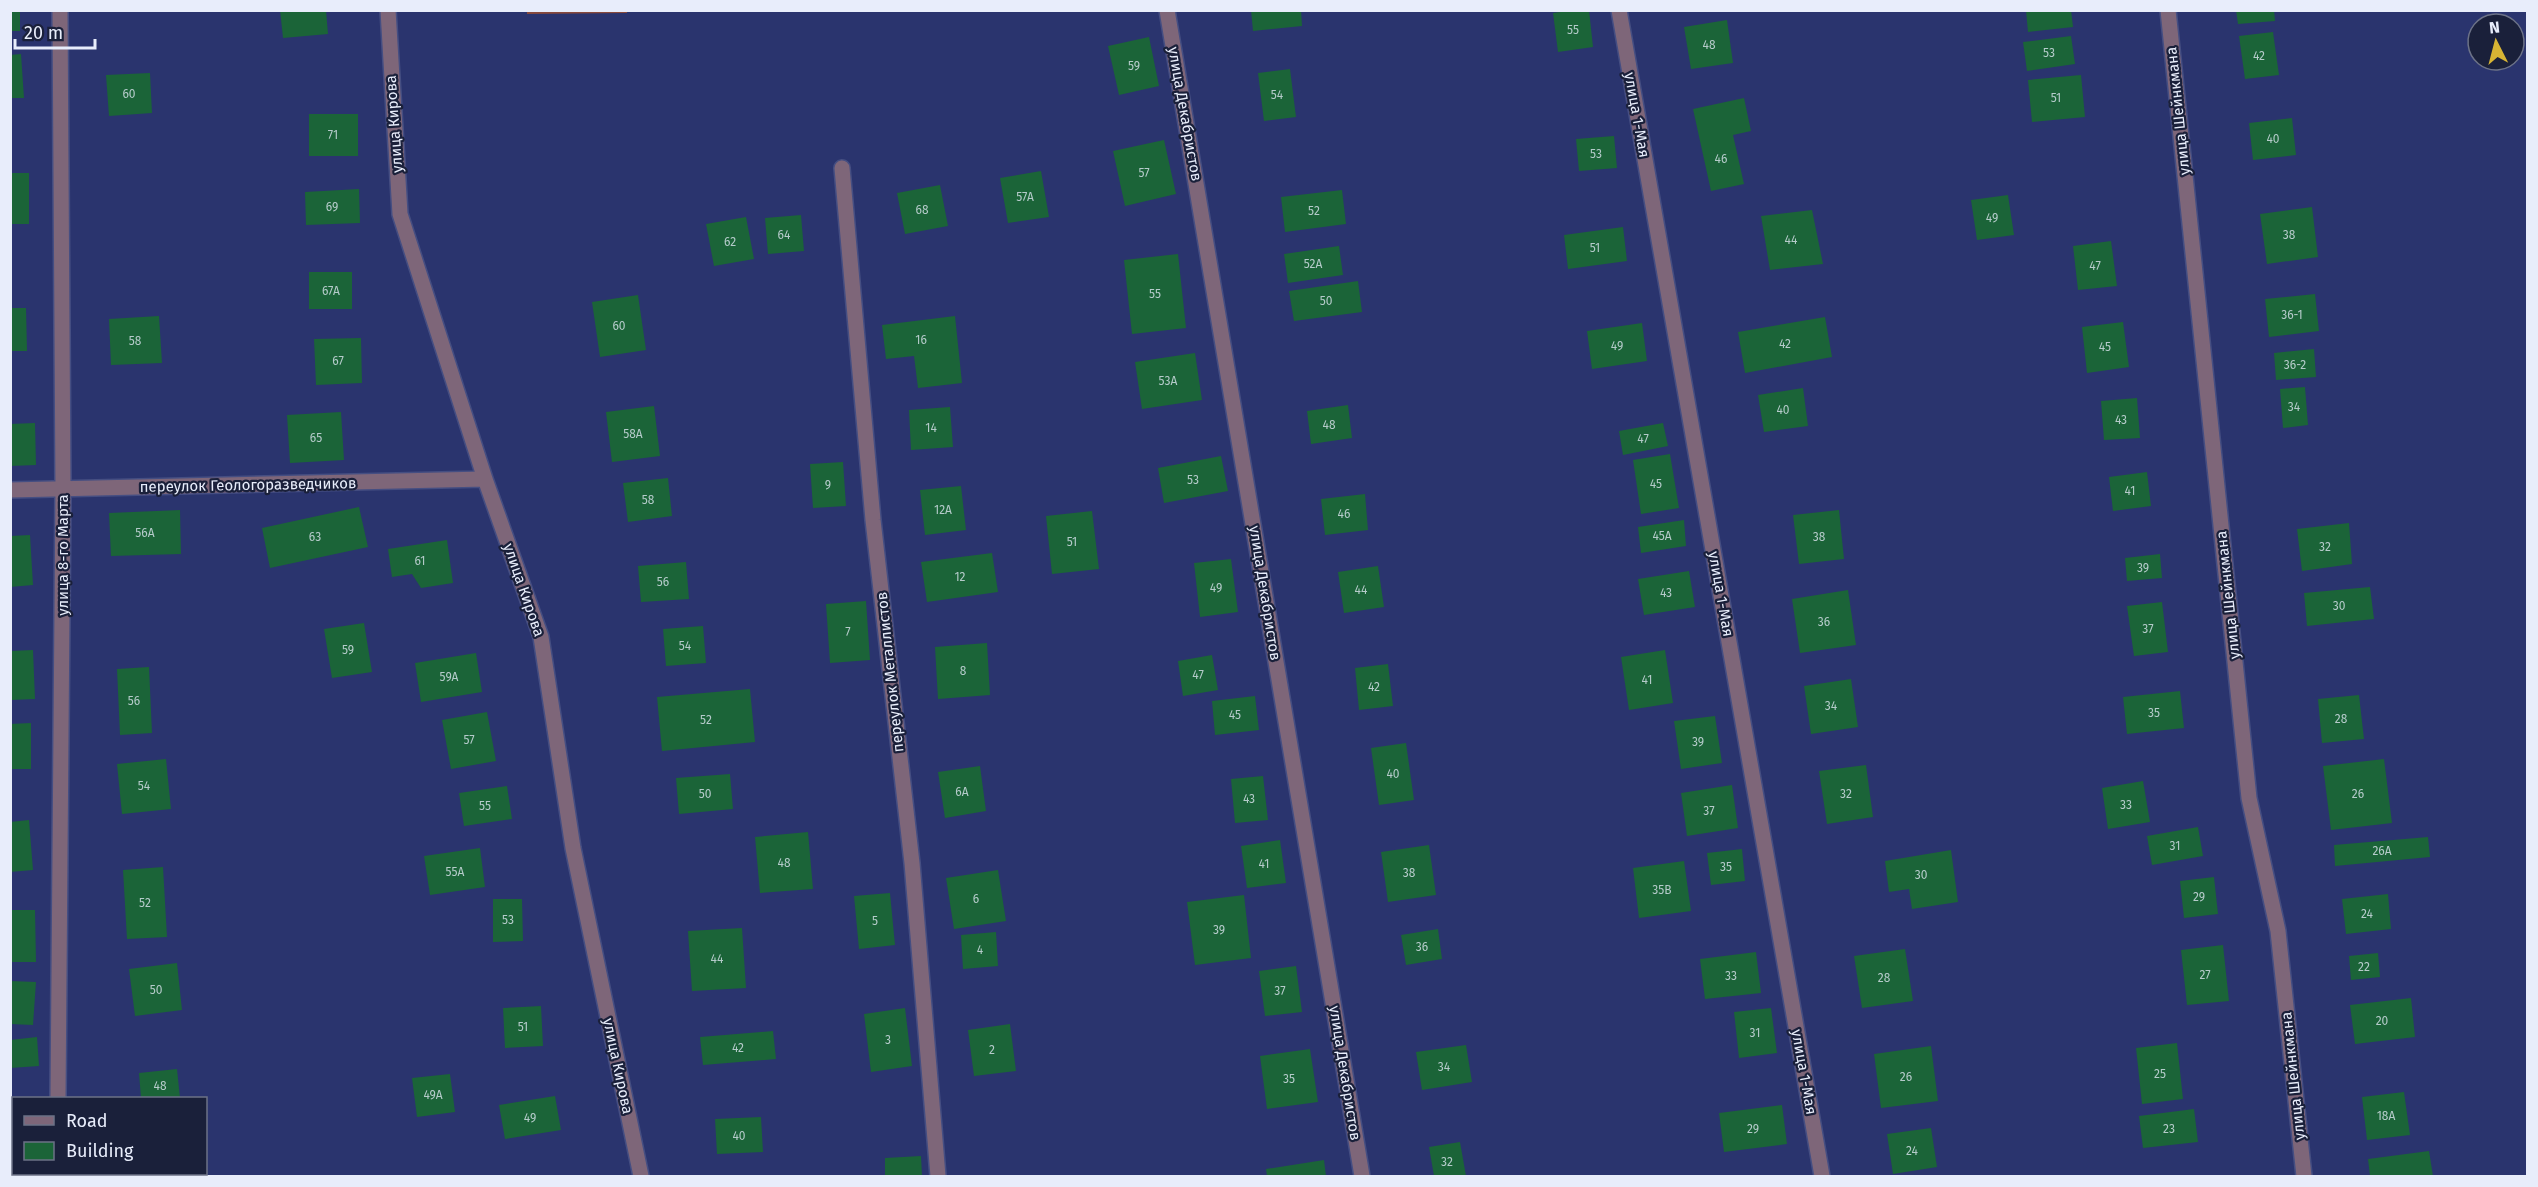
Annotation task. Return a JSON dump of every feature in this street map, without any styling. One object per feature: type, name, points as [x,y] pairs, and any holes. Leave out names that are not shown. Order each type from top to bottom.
[{"type":"street","name":"улица 8-го Марта","points":[[58,1097],[63,489],[60,10]]},
{"type":"street","name":"улица Кирова","points":[[388,10],[400,214],[485,479],[541,636],[573,848],[641,1176]]},
{"type":"street","name":"улица Декабристов","points":[[1167,10],[1362,1176]]},
{"type":"street","name":"улица 1-Мая","points":[[1619,10],[1822,1176]]},
{"type":"street","name":"улица Шейнкмана","points":[[2168,10],[2249,798],[2278,931],[2304,1176]]},
{"type":"street","name":"переулок Металлистов","points":[[842,168],[873,520],[912,863],[938,1176]]},
{"type":"street","name":"переулок Геологоразведчиков","points":[[10,490],[485,479]]},
{"type":"shaded area","points":[[527,10],[627,10],[627,13],[527,14]]},
{"type":"building","points":[[10,10],[20,10],[20,31],[10,31]]},
{"type":"building","points":[[280,10],[326,10],[328,34],[283,38]]},
{"type":"building","points":[[1251,10],[1301,10],[1302,26],[1253,31]]},
{"type":"building","points":[[1589,10],[1593,47],[1558,52],[1553,13]]},
{"type":"building","points":[[2026,10],[2071,10],[2073,27],[2028,32]]},
{"type":"building","points":[[2236,10],[2274,10],[2275,21],[2238,24]]},
{"type":"building","points":[[1727,20],[1733,63],[1691,69],[1684,27]]},
{"type":"building","points":[[2273,32],[2279,75],[2245,79],[2239,36]]},
{"type":"building","points":[[2071,36],[2075,64],[2027,71],[2023,42]]},
{"type":"building","points":[[1149,37],[1159,86],[1119,95],[1108,46]]},
{"type":"building","points":[[21,54],[24,98],[10,98],[10,55]]},
{"type":"building","points":[[1290,69],[1296,117],[1264,121],[1258,73]]},
{"type":"building","points":[[150,73],[152,113],[109,116],[106,75]]},
{"type":"building","points":[[2081,75],[2085,117],[2032,122],[2028,80]]},
{"type":"building","points":[[1744,98],[1751,131],[1733,135],[1744,184],[1711,191],[1693,109]]},
{"type":"building","points":[[309,114],[358,114],[358,156],[309,156]]},
{"type":"building","points":[[2292,118],[2296,155],[2253,160],[2249,123]]},
{"type":"building","points":[[1614,136],[1617,168],[1579,171],[1576,139]]},
{"type":"building","points":[[1164,140],[1176,194],[1125,206],[1113,151]]},
{"type":"building","points":[[1041,171],[1049,217],[1008,223],[1000,178]]},
{"type":"building","points":[[10,173],[29,173],[29,224],[10,224]]},
{"type":"building","points":[[940,185],[948,226],[905,234],[897,193]]},
{"type":"building","points":[[359,189],[360,223],[306,225],[305,192]]},
{"type":"building","points":[[1342,190],[1346,224],[1285,232],[1281,197]]},
{"type":"building","points":[[2008,195],[2014,235],[1977,240],[1971,200]]},
{"type":"building","points":[[2312,207],[2318,257],[2267,264],[2260,214]]},
{"type":"building","points":[[1812,210],[1823,264],[1770,270],[1761,216]]},
{"type":"building","points":[[801,215],[804,251],[768,254],[765,218]]},
{"type":"building","points":[[746,217],[754,259],[714,266],[706,224]]},
{"type":"building","points":[[1623,227],[1627,261],[1568,269],[1564,235]]},
{"type":"building","points":[[2111,241],[2117,286],[2078,290],[2073,246]]},
{"type":"building","points":[[1339,246],[1343,275],[1288,283],[1284,254]]},
{"type":"building","points":[[1178,254],[1186,328],[1132,334],[1124,260]]},
{"type":"building","points":[[309,272],[352,272],[352,309],[309,309]]},
{"type":"building","points":[[1358,281],[1362,312],[1294,321],[1289,291]]},
{"type":"building","points":[[2315,294],[2319,331],[2269,337],[2265,299]]},
{"type":"building","points":[[638,295],[646,350],[600,357],[592,302]]},
{"type":"building","points":[[10,308],[26,308],[27,351],[10,351]]},
{"type":"building","points":[[159,316],[162,363],[111,365],[109,319]]},
{"type":"building","points":[[955,316],[962,383],[918,388],[914,356],[886,359],[882,325]]},
{"type":"building","points":[[1825,317],[1832,357],[1745,373],[1738,332]]},
{"type":"building","points":[[2123,322],[2129,367],[2087,373],[2082,327]]},
{"type":"building","points":[[1642,323],[1647,361],[1592,369],[1587,331]]},
{"type":"building","points":[[361,338],[362,383],[316,385],[314,339]]},
{"type":"building","points":[[2314,349],[2316,377],[2276,380],[2274,353]]},
{"type":"building","points":[[1195,353],[1202,400],[1142,409],[1135,362]]},
{"type":"building","points":[[2305,387],[2308,425],[2283,428],[2280,389]]},
{"type":"building","points":[[1803,388],[1808,426],[1764,432],[1758,395]]},
{"type":"building","points":[[2137,398],[2140,438],[2104,440],[2101,401]]},
{"type":"building","points":[[1348,405],[1352,438],[1311,444],[1307,411]]},
{"type":"building","points":[[654,406],[660,456],[612,462],[606,412]]},
{"type":"building","points":[[950,407],[953,447],[911,450],[909,410]]},
{"type":"building","points":[[341,412],[344,460],[290,463],[287,415]]},
{"type":"building","points":[[35,423],[36,465],[10,466],[10,424]]},
{"type":"building","points":[[1663,423],[1668,446],[1623,455],[1619,431]]},
{"type":"building","points":[[1670,454],[1679,508],[1641,514],[1633,460]]},
{"type":"building","points":[[1221,456],[1228,491],[1164,503],[1158,468]]},
{"type":"building","points":[[843,462],[846,506],[813,508],[810,464]]},
{"type":"building","points":[[2147,472],[2151,506],[2113,511],[2109,477]]},
{"type":"building","points":[[668,478],[672,516],[628,522],[623,483]]},
{"type":"building","points":[[961,486],[966,530],[925,535],[920,490]]},
{"type":"building","points":[[1365,494],[1368,530],[1325,535],[1321,499]]},
{"type":"building","points":[[359,507],[368,547],[270,568],[262,528]]},
{"type":"building","points":[[180,510],[181,554],[111,556],[109,513]]},
{"type":"building","points":[[1839,510],[1844,559],[1799,564],[1793,515]]},
{"type":"building","points":[[1092,511],[1099,569],[1052,574],[1046,516]]},
{"type":"building","points":[[1684,520],[1686,546],[1641,553],[1638,527]]},
{"type":"building","points":[[2349,523],[2352,564],[2302,571],[2297,529]]},
{"type":"building","points":[[30,535],[33,585],[10,587],[10,536]]},
{"type":"building","points":[[447,540],[453,583],[421,588],[412,574],[392,577],[388,549]]},
{"type":"building","points":[[992,553],[998,592],[927,602],[921,562]]},
{"type":"building","points":[[2160,554],[2162,578],[2127,581],[2125,558]]},
{"type":"building","points":[[1231,559],[1238,612],[1200,617],[1194,563]]},
{"type":"building","points":[[686,562],[689,599],[641,602],[638,566]]},
{"type":"building","points":[[1378,566],[1384,607],[1344,613],[1338,572]]},
{"type":"building","points":[[1689,571],[1695,607],[1644,615],[1638,579]]},
{"type":"building","points":[[2370,587],[2374,619],[2307,626],[2304,593]]},
{"type":"building","points":[[1848,590],[1856,645],[1800,653],[1792,599]]},
{"type":"building","points":[[866,601],[870,660],[830,663],[826,604]]},
{"type":"building","points":[[2162,602],[2168,652],[2134,656],[2127,606]]},
{"type":"building","points":[[364,623],[372,672],[332,678],[324,629]]},
{"type":"building","points":[[703,626],[706,663],[666,666],[663,629]]},
{"type":"building","points":[[987,643],[990,695],[938,699],[935,647]]},
{"type":"building","points":[[33,650],[35,699],[10,700],[10,651]]},
{"type":"building","points":[[1665,650],[1673,703],[1629,710],[1621,657]]},
{"type":"building","points":[[476,653],[482,692],[421,702],[415,663]]},
{"type":"building","points":[[1212,655],[1218,690],[1183,696],[1178,661]]},
{"type":"building","points":[[1388,664],[1393,706],[1359,710],[1355,668]]},
{"type":"building","points":[[149,667],[152,733],[120,735],[117,669]]},
{"type":"building","points":[[1851,679],[1858,727],[1811,734],[1804,686]]},
{"type":"building","points":[[750,689],[755,742],[662,751],[657,697]]},
{"type":"building","points":[[2180,691],[2184,728],[2127,734],[2123,697]]},
{"type":"building","points":[[2359,695],[2364,739],[2322,743],[2318,699]]},
{"type":"building","points":[[1255,696],[1259,730],[1215,735],[1212,701]]},
{"type":"building","points":[[487,712],[496,761],[451,769],[442,720]]},
{"type":"building","points":[[1715,716],[1722,763],[1681,769],[1674,721]]},
{"type":"building","points":[[31,723],[31,769],[10,769],[10,724]]},
{"type":"building","points":[[1406,743],[1414,800],[1379,805],[1371,748]]},
{"type":"building","points":[[166,759],[171,809],[122,814],[117,764]]},
{"type":"building","points":[[2384,759],[2392,823],[2331,830],[2323,766]]},
{"type":"building","points":[[1866,765],[1873,817],[1827,824],[1819,771]]},
{"type":"building","points":[[980,766],[986,811],[945,818],[938,772]]},
{"type":"building","points":[[730,774],[733,809],[679,814],[676,778]]},
{"type":"building","points":[[1263,776],[1268,820],[1235,823],[1231,779]]},
{"type":"building","points":[[2143,781],[2150,822],[2108,829],[2102,788]]},
{"type":"building","points":[[1732,785],[1738,828],[1687,836],[1681,793]]},
{"type":"building","points":[[507,786],[512,819],[464,826],[459,793]]},
{"type":"building","points":[[29,820],[33,870],[10,872],[10,822]]},
{"type":"building","points":[[2198,827],[2203,856],[2152,865],[2147,836]]},
{"type":"building","points":[[808,832],[813,889],[760,893],[755,837]]},
{"type":"building","points":[[2428,837],[2430,857],[2335,866],[2334,845]]},
{"type":"building","points":[[1280,840],[1286,883],[1247,888],[1241,846]]},
{"type":"building","points":[[1429,845],[1436,895],[1388,902],[1381,852]]},
{"type":"building","points":[[480,848],[485,887],[430,895],[424,856]]},
{"type":"building","points":[[1742,849],[1745,881],[1711,885],[1707,853]]},
{"type":"building","points":[[1951,850],[1958,902],[1912,909],[1909,889],[1889,892],[1885,861]]},
{"type":"building","points":[[1684,861],[1691,911],[1639,918],[1633,868]]},
{"type":"building","points":[[163,867],[167,937],[127,939],[123,870]]},
{"type":"building","points":[[998,870],[1006,921],[954,929],[946,878]]},
{"type":"building","points":[[2214,877],[2218,914],[2184,918],[2180,881]]},
{"type":"building","points":[[890,893],[895,945],[859,949],[854,896]]},
{"type":"building","points":[[2388,894],[2391,929],[2346,934],[2342,899]]},
{"type":"building","points":[[1244,895],[1251,958],[1195,965],[1187,902]]},
{"type":"building","points":[[493,899],[522,899],[523,941],[493,942]]},
{"type":"building","points":[[10,910],[35,910],[36,962],[10,962]]},
{"type":"building","points":[[742,928],[746,988],[692,991],[688,931]]},
{"type":"building","points":[[1438,929],[1442,959],[1406,965],[1401,935]]},
{"type":"building","points":[[996,932],[998,966],[963,969],[961,935]]},
{"type":"building","points":[[2223,945],[2229,1001],[2187,1005],[2181,950]]},
{"type":"building","points":[[1905,949],[1913,1001],[1862,1008],[1854,956]]},
{"type":"building","points":[[1756,952],[1761,993],[1705,999],[1700,959]]},
{"type":"building","points":[[2378,953],[2380,977],[2351,980],[2349,956]]},
{"type":"building","points":[[177,963],[182,1010],[135,1016],[129,969]]},
{"type":"building","points":[[1296,966],[1302,1012],[1265,1016],[1259,971]]},
{"type":"building","points":[[10,981],[36,982],[33,1025],[10,1024]]},
{"type":"building","points":[[2411,998],[2415,1037],[2355,1044],[2350,1005]]},
{"type":"building","points":[[541,1006],[543,1046],[505,1048],[503,1008]]},
{"type":"building","points":[[905,1008],[912,1066],[871,1072],[864,1014]]},
{"type":"building","points":[[1771,1008],[1777,1053],[1739,1058],[1734,1012]]},
{"type":"building","points":[[1010,1024],[1016,1071],[974,1076],[968,1030]]},
{"type":"building","points":[[773,1031],[776,1059],[703,1065],[700,1037]]},
{"type":"building","points":[[37,1037],[39,1066],[10,1068],[10,1040]]},
{"type":"building","points":[[2177,1043],[2183,1099],[2142,1104],[2136,1048]]},
{"type":"building","points":[[1466,1045],[1472,1082],[1422,1090],[1416,1052]]},
{"type":"building","points":[[1931,1046],[1938,1101],[1881,1108],[1874,1054]]},
{"type":"building","points":[[1310,1049],[1318,1102],[1267,1109],[1260,1056]]},
{"type":"building","points":[[177,1069],[180,1097],[141,1097],[139,1073]]},
{"type":"building","points":[[450,1074],[455,1112],[417,1117],[412,1078]]},
{"type":"building","points":[[2404,1092],[2410,1135],[2367,1140],[2362,1097]]},
{"type":"building","points":[[555,1096],[561,1130],[505,1139],[499,1105]]},
{"type":"building","points":[[1782,1105],[1787,1144],[1724,1152],[1719,1113]]},
{"type":"building","points":[[2194,1109],[2198,1142],[2143,1148],[2139,1116]]},
{"type":"building","points":[[761,1117],[763,1152],[717,1154],[715,1119]]},
{"type":"building","points":[[1931,1128],[1937,1167],[1893,1174],[1887,1134]]},
{"type":"building","points":[[1460,1142],[1466,1176],[1434,1176],[1429,1147]]},
{"type":"building","points":[[2429,1151],[2433,1176],[2370,1176],[2368,1159]]},
{"type":"building","points":[[921,1156],[922,1176],[885,1176],[885,1158]]},
{"type":"building","points":[[1324,1160],[1326,1176],[1267,1176],[1266,1169]]},
{"type":"building","points":[[10,1161],[12,1161],[12,1175],[37,1176],[10,1176]]},
{"type":"building","points":[[141,1175],[184,1175],[184,1176]]}]
